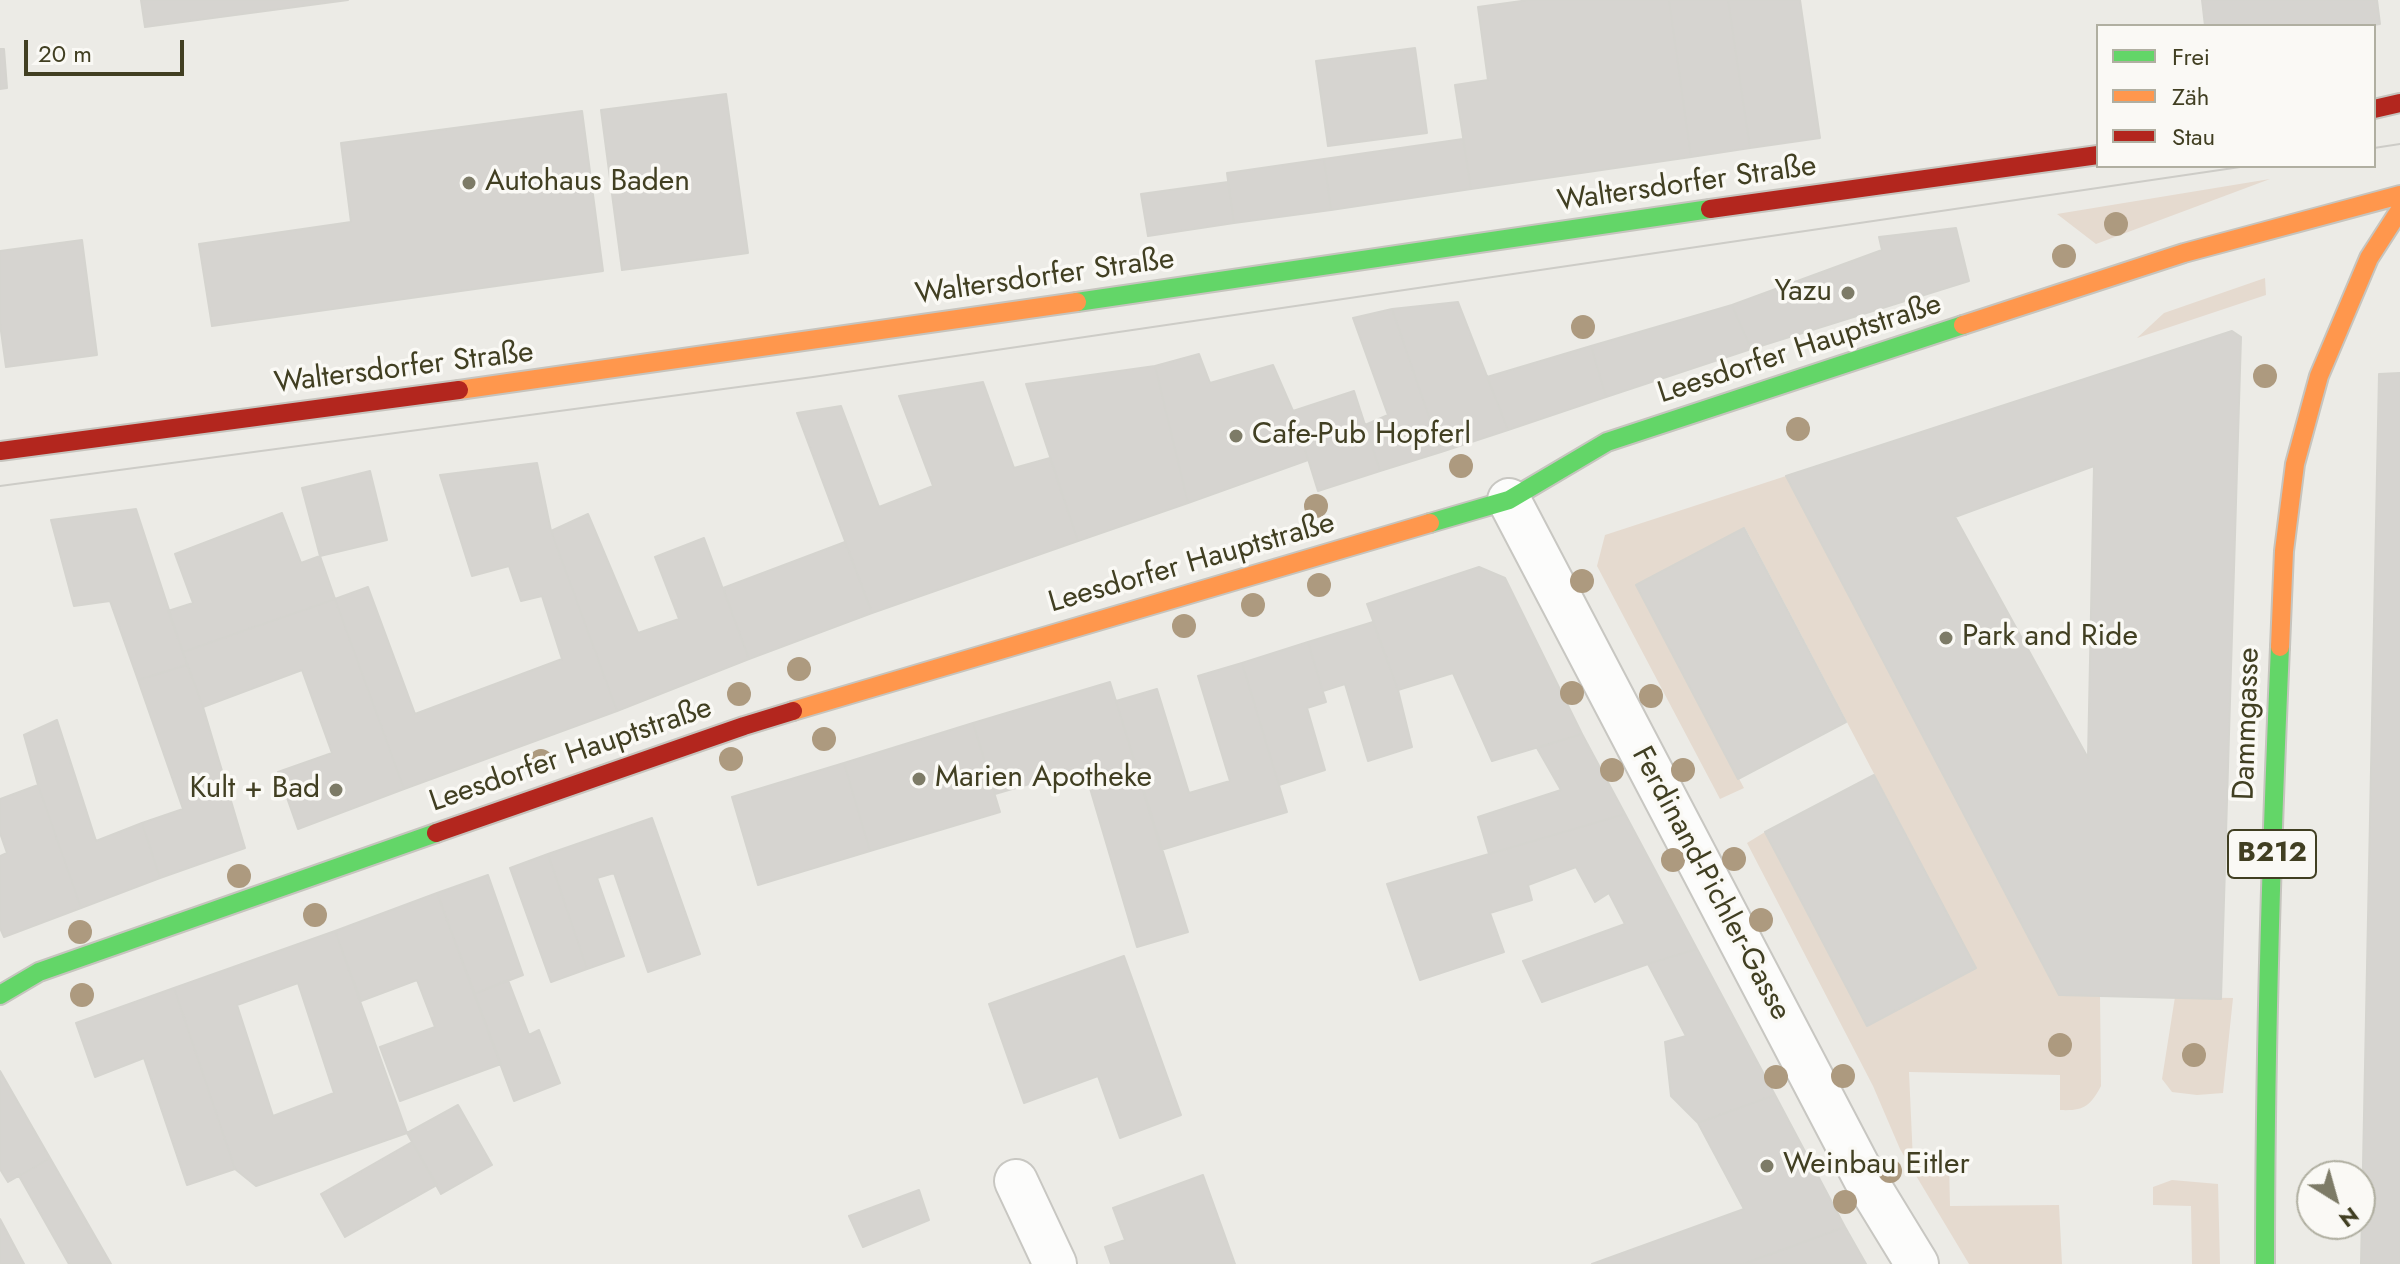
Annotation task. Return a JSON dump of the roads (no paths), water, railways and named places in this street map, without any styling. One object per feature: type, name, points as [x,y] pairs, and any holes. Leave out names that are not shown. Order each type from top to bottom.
[{"type":"street","points":[[2376,109],[2400,103]]},
{"type":"street","name":"Waltersdorfer Straße","points":[[0,451],[595,372],[2096,155]]},
{"type":"street","name":"Leesdorfer Hauptstraße","points":[[0,995],[39,972],[744,726],[1509,500],[1607,442],[2184,253],[2400,195]]},
{"type":"street","name":"Dammgasse","points":[[2265,1264],[2274,782],[2286,536],[2295,464],[2319,376],[2369,258],[2400,210]]},
{"type":"street","name":"Ferdinand-Pichler-Gasse","points":[[1509,500],[1865,1179],[1917,1264]]},
{"type":"street","points":[[1016,1181],[1055,1264]]},
{"type":"tram line","points":[[2376,148],[2400,144]]},
{"type":"tram line","points":[[0,486],[813,377],[2233,168]]},
{"type":"place","name":"Autohaus Baden","points":[[469,183]]},
{"type":"place","name":"Yazu","points":[[1848,293]]},
{"type":"place","name":"Cafe-Pub Hopferl","points":[[1236,436]]},
{"type":"place","name":"Park and Ride","points":[[1946,638]]},
{"type":"place","name":"Marien Apotheke","points":[[919,779]]},
{"type":"place","name":"Kult + Bad","points":[[336,790]]},
{"type":"place","name":"Weinbau Eitler","points":[[1767,1166]]}]
